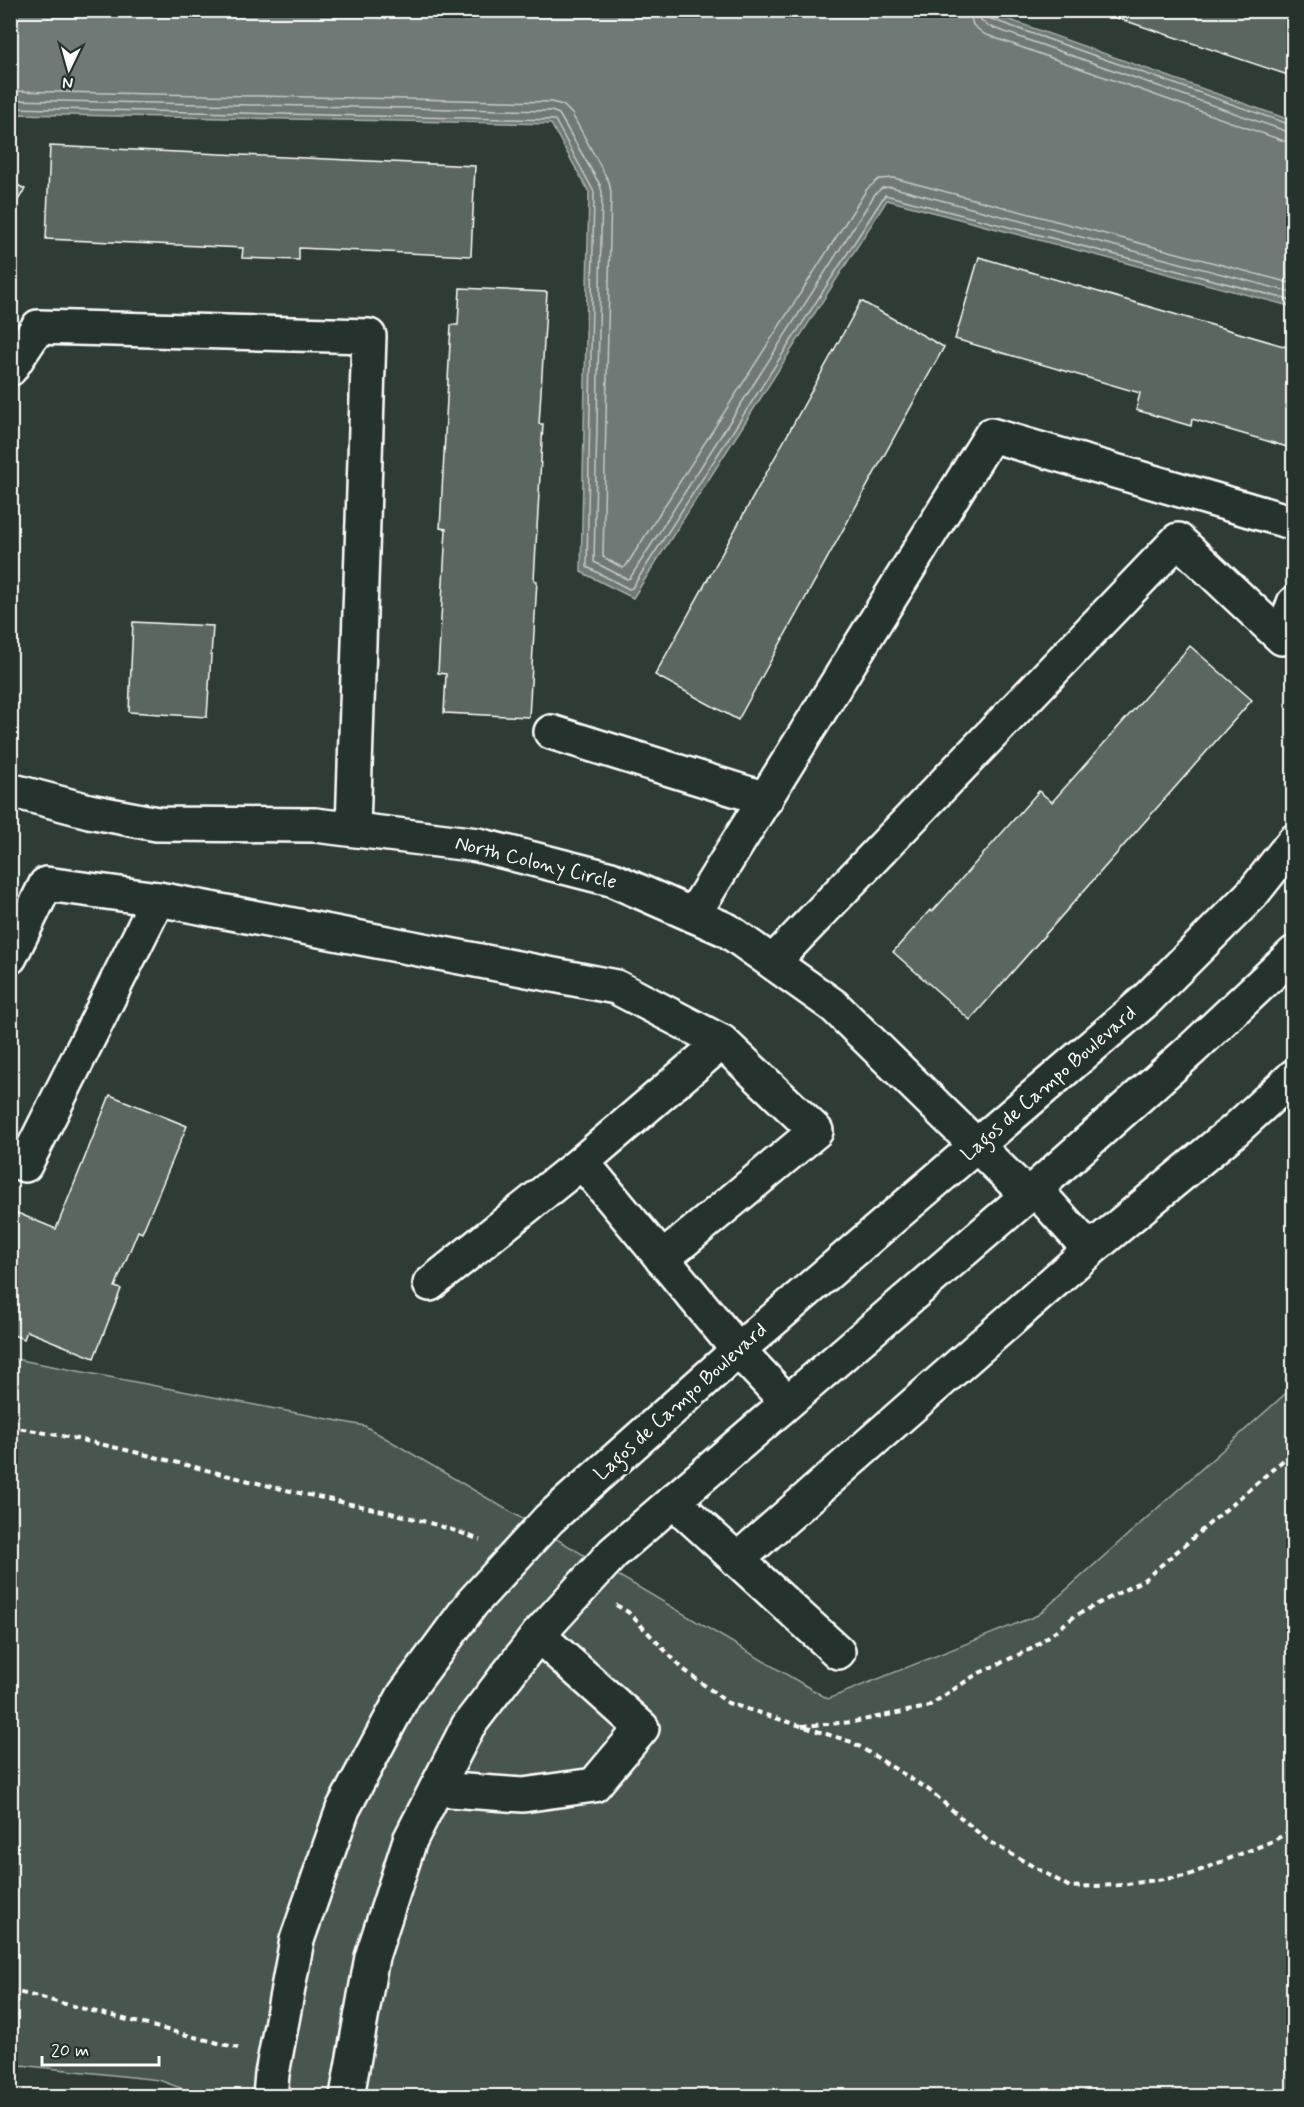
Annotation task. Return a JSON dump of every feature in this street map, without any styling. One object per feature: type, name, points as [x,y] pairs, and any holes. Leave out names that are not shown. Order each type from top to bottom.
[{"type":"street","points":[[10,369],[38,327],[369,336],[353,828]]},
{"type":"street","points":[[693,915],[991,435],[1293,523]]},
{"type":"street","points":[[772,962],[1178,540],[1194,494]]},
{"type":"street","points":[[1178,540],[1282,638],[1293,603]]},
{"type":"street","points":[[551,732],[766,799]]},
{"type":"street","name":"North Colony Circle","points":[[10,790],[89,811],[157,824],[315,825],[478,845],[611,879],[727,930],[834,1006],[977,1147],[1031,1192],[1090,1250]]},
{"type":"street","name":"Lagos de Campo Boulevard","points":[[270,2097],[297,1940],[343,1809],[404,1695],[472,1603],[549,1519],[738,1350],[1145,1002],[1252,894],[1293,841]]},
{"type":"street","points":[[10,957],[46,884],[158,899],[616,987],[722,1042],[816,1131],[662,1260]]},
{"type":"street","points":[[10,1158],[25,1165],[158,899]]},
{"type":"street","points":[[347,2097],[372,1957],[410,1840],[468,1726],[538,1635],[613,1553],[1031,1192],[1192,1049],[1293,953]]},
{"type":"street","points":[[430,1284],[582,1162],[722,1042]]},
{"type":"street","points":[[737,1560],[1090,1250],[1235,1130],[1293,1076]]},
{"type":"street","points":[[582,1162],[738,1350],[787,1402]]},
{"type":"street","points":[[674,1500],[838,1652]]},
{"type":"street","points":[[436,1788],[523,1795],[594,1785],[642,1728],[538,1635]]},
{"type":"path","points":[[10,1427],[66,1436],[446,1526],[517,1554]]},
{"type":"path","points":[[798,1727],[853,1722],[927,1707],[977,1674],[1034,1648],[1075,1616],[1145,1579],[1293,1451]]},
{"type":"path","points":[[582,1585],[628,1612],[683,1669],[728,1703],[798,1727],[852,1742],[929,1790],[988,1841],[1070,1887],[1120,1885],[1186,1876],[1273,1841],[1293,1829]]},
{"type":"path","points":[[10,1990],[216,2041],[275,2059]]},
{"type":"shaded area","points":[[10,1358],[365,1426],[828,1699],[1038,1615],[1293,1387],[1293,2096],[202,2096],[159,2080],[11,2064]]},
{"type":"water","points":[[11,10],[985,11],[1293,121],[1293,307],[887,200],[633,598],[581,572],[589,192],[551,124],[11,114]]},
{"type":"building","points":[[1093,10],[1294,10],[1294,77]]},
{"type":"building","points":[[50,146],[475,166],[471,256],[299,248],[299,260],[242,258],[243,248],[46,239]]},
{"type":"building","points":[[10,181],[25,189],[10,213]]},
{"type":"building","points":[[979,257],[1294,349],[1294,449],[1192,419],[1191,426],[1136,410],[1140,393],[955,339]]},
{"type":"building","points":[[460,288],[547,292],[539,424],[543,424],[529,717],[444,713],[446,674],[438,673],[446,529],[440,528],[451,325],[458,325]]},
{"type":"building","points":[[861,301],[944,347],[738,720],[655,675]]},
{"type":"building","points":[[133,622],[213,626],[207,717],[129,712]]},
{"type":"building","points":[[1190,646],[1252,700],[970,1020],[893,952],[930,910],[932,912],[1039,791],[1052,802]]},
{"type":"building","points":[[110,1095],[187,1126],[142,1233],[138,1231],[115,1287],[121,1289],[94,1358],[27,1331],[24,1339],[10,1334],[10,1224],[15,1212],[56,1229]]}]
